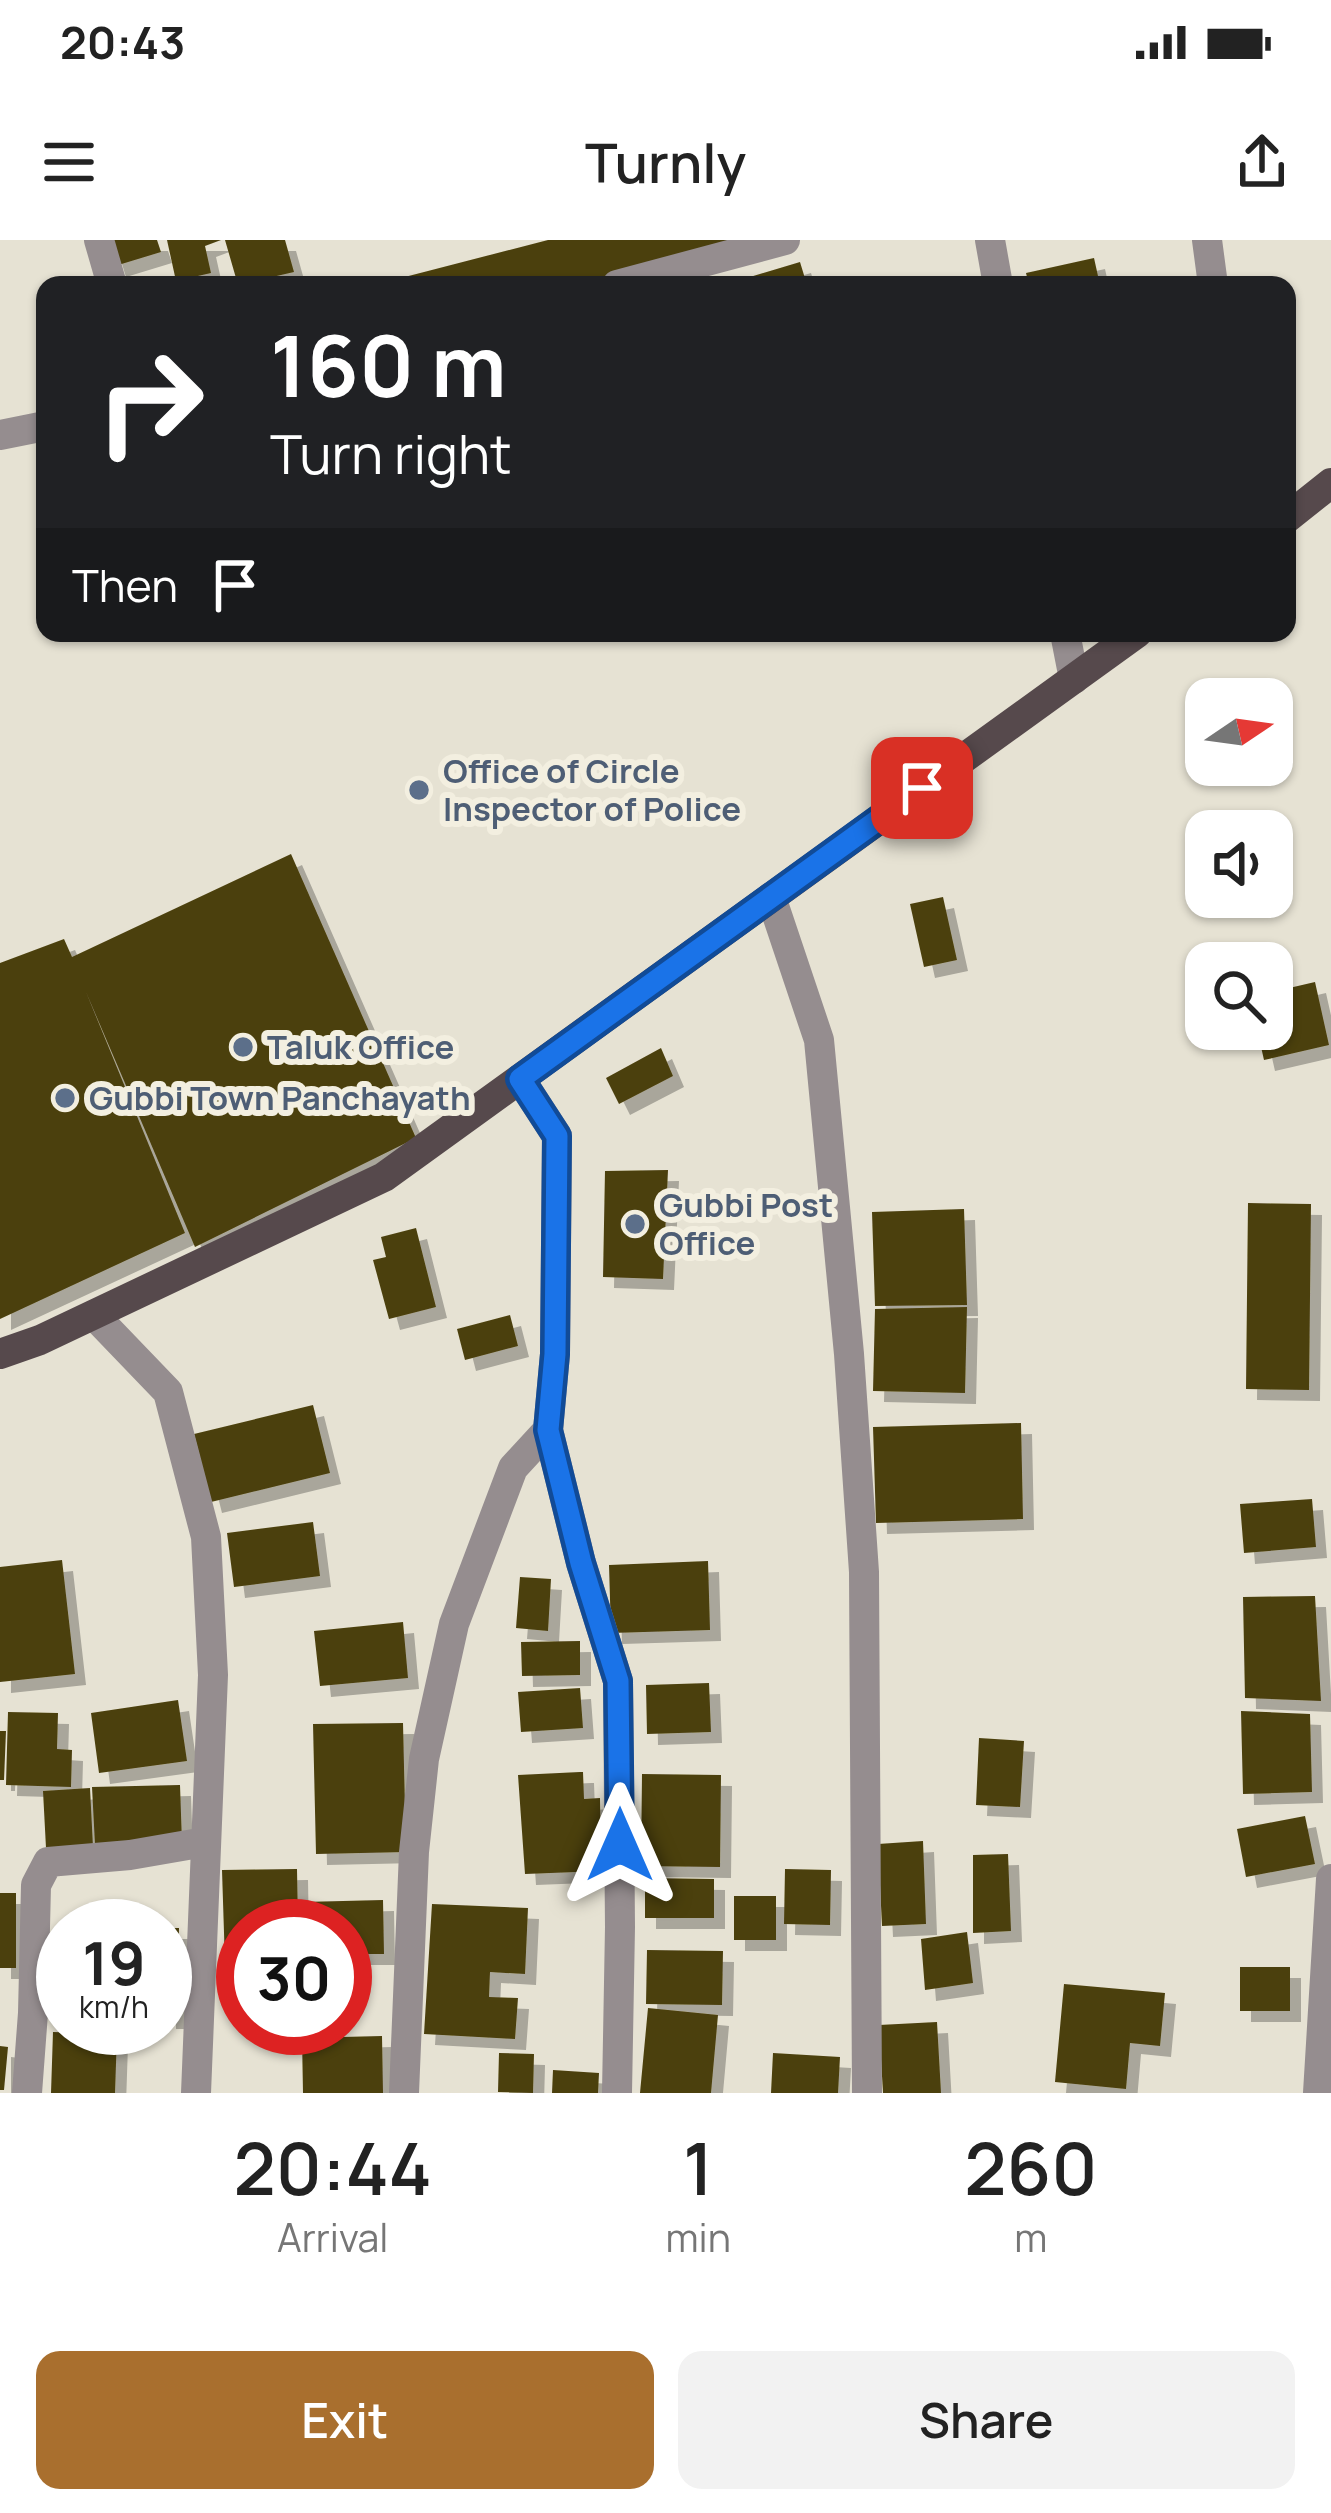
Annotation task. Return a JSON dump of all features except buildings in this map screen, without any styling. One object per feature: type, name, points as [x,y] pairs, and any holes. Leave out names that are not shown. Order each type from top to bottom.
[{"type":"main road","points":[[1296,511],[1331,483]]},
{"type":"main road","points":[[0,1354],[40,1340],[384,1177],[1125,642]]},
{"type":"street","points":[[99,240],[109,276]]},
{"type":"street","points":[[650,276],[785,240]]},
{"type":"street","points":[[989,240],[996,276]]},
{"type":"street","points":[[1207,240],[1212,276]]},
{"type":"street","points":[[0,435],[36,427]]},
{"type":"street","points":[[1067,642],[1074,679]]},
{"type":"street","points":[[771,897],[819,1040],[849,1354],[864,1572],[867,2093]]},
{"type":"street","points":[[520,1079],[557,1136],[555,1354],[548,1430],[581,1563],[618,1681],[617,2093]]},
{"type":"street","points":[[94,1315],[168,1392],[206,1537],[213,1675],[196,2093]]},
{"type":"street","points":[[404,2093],[414,1852],[424,1759],[454,1624],[513,1468],[548,1430]]},
{"type":"street","points":[[27,2093],[35,1885],[48,1862],[205,1842]]},
{"type":"street","points":[[1318,2093],[1331,1879]]},
{"type":"place","name":"Office of Circle Inspector of Police","points":[[419,790]]},
{"type":"place","name":"Taluk Office","points":[[243,1047]]},
{"type":"place","name":"Gubbi Town Panchayath","points":[[65,1098]]},
{"type":"place","name":"Gubbi Post Office","points":[[635,1224]]},
{"type":"route","points":[[620,1845],[618,1681],[581,1563],[548,1430],[555,1354],[557,1136],[520,1079],[922,788]]}]
